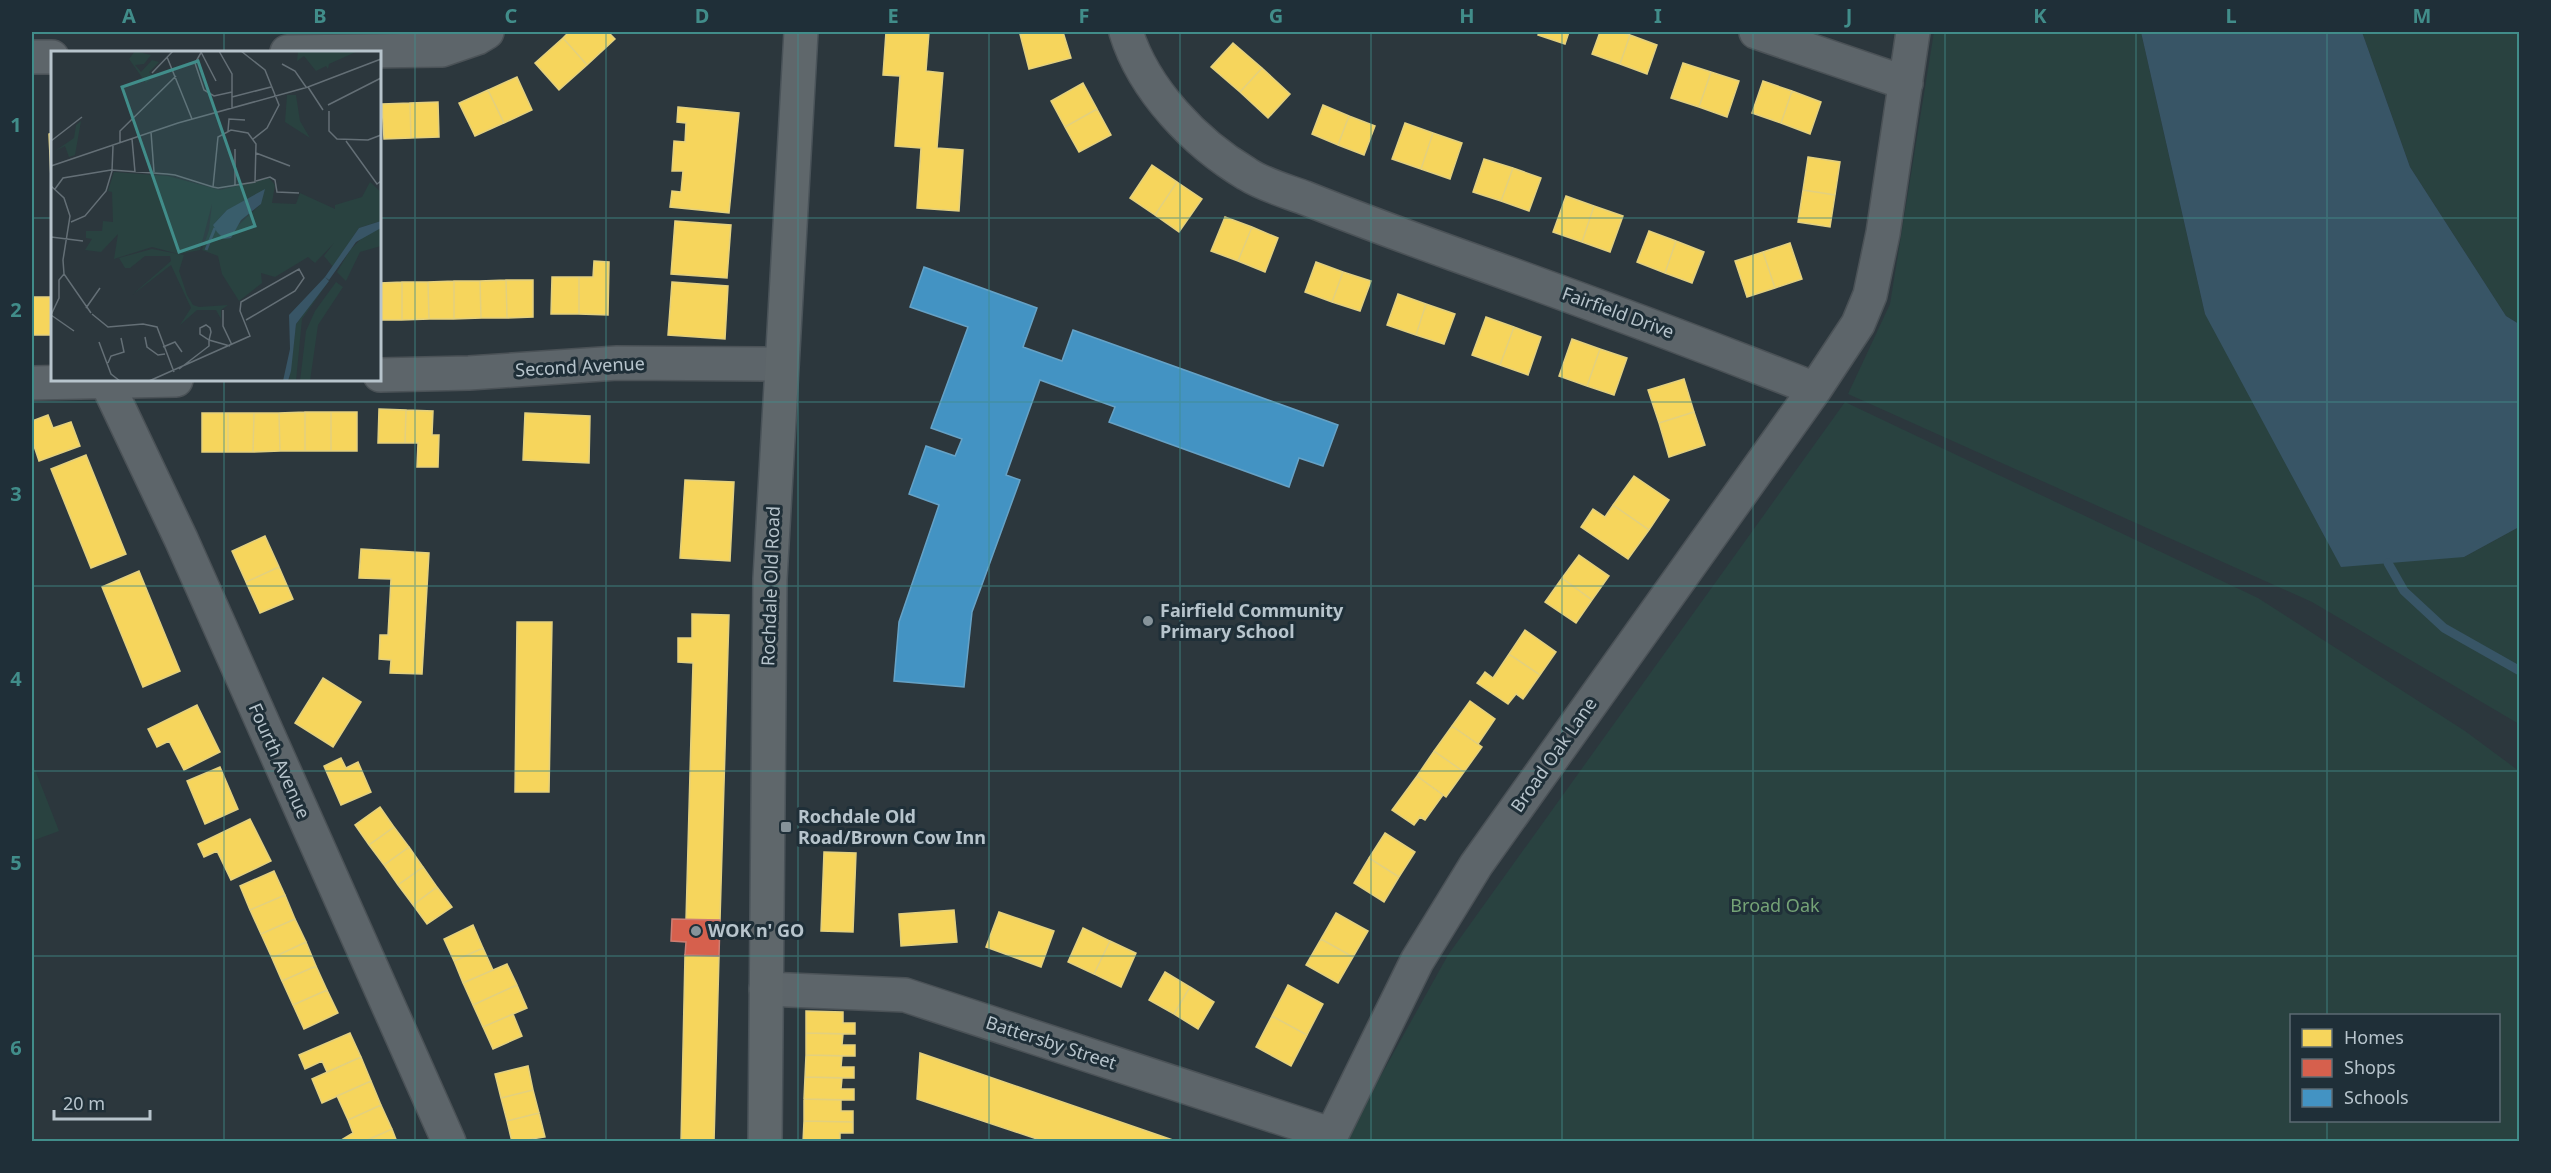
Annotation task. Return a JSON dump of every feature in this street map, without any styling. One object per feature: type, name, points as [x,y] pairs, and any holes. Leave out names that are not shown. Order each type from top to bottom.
[{"type":"main road","name":"Rochdale Old Road","points":[[765,1142],[770,579],[801,32]]},
{"type":"street","points":[[364,51],[442,50],[477,38],[487,32]]},
{"type":"street","name":"Fairfield Drive","points":[[1126,32],[1131,47],[1150,83],[1179,117],[1205,144],[1248,175],[1378,227],[1640,320],[1815,389]]},
{"type":"street","points":[[1756,32],[1906,83]]},
{"type":"street","points":[[1815,389],[1858,324],[1870,295],[1883,233],[1913,32]]},
{"type":"street","points":[[32,57],[51,57]]},
{"type":"street","name":"Second Avenue","points":[[381,375],[469,373],[617,363],[781,364]]},
{"type":"street","points":[[32,383],[106,381]]},
{"type":"street","name":"Fourth Avenue","points":[[106,381],[181,539],[449,1142]]},
{"type":"street","name":"Broad Oak Lane","points":[[1329,1138],[1417,961],[1476,865],[1815,389]]},
{"type":"street","name":"Battersby Street","points":[[766,989],[905,995],[1329,1138]]},
{"type":"green space","points":[[1934,32],[2141,32],[2205,314],[2464,557],[2519,527],[2519,724],[2312,602],[1848,394],[1890,304]]},
{"type":"green space","points":[[2362,32],[2519,32],[2519,324],[2506,316],[2410,167]]},
{"type":"green space","name":"Broad Oak","points":[[1845,402],[2258,598],[2465,731],[2519,771],[2519,1141],[1346,1142],[1448,955]]},
{"type":"green space","points":[[32,762],[59,831],[32,841]]},
{"type":"water","points":[[2141,32],[2362,32],[2410,167],[2506,316],[2519,324],[2519,527],[2464,557],[2341,567],[2205,314]]},
{"type":"building: Homes","points":[[569,32],[608,32],[615,39],[587,65],[563,38]]},
{"type":"building: Homes","points":[[886,32],[929,32],[926,71],[943,73],[937,148],[963,150],[959,211],[917,208],[921,148],[895,146],[900,76],[883,75]]},
{"type":"building: Homes","points":[[1063,32],[1071,58],[1029,69],[1020,34]]},
{"type":"building: Homes","points":[[1539,32],[1569,32],[1565,44],[1538,35]]},
{"type":"building: Homes","points":[[1600,32],[1620,32],[1630,35],[1620,64],[1592,54]]},
{"type":"building: Homes","points":[[1630,35],[1657,45],[1647,74],[1620,64]]},
{"type":"building: Homes","points":[[563,38],[587,65],[559,90],[535,63]]},
{"type":"building: Homes","points":[[1233,43],[1262,68],[1240,92],[1211,67]]},
{"type":"building: Homes","points":[[1683,63],[1711,72],[1699,107],[1671,98]]},
{"type":"building: Homes","points":[[1262,68],[1290,94],[1268,118],[1240,92]]},
{"type":"building: Homes","points":[[1711,72],[1739,81],[1727,117],[1699,107]]},
{"type":"building: Homes","points":[[517,77],[532,110],[504,123],[488,90]]},
{"type":"building: Homes","points":[[1763,81],[1792,91],[1781,123],[1752,113]]},
{"type":"building: Homes","points":[[1083,83],[1097,109],[1065,127],[1051,101]]},
{"type":"building: Homes","points":[[488,90],[504,123],[475,136],[459,103]]},
{"type":"building: Homes","points":[[1792,91],[1821,102],[1810,134],[1781,123]]},
{"type":"building: Homes","points":[[438,102],[439,137],[411,138],[410,103]]},
{"type":"building: Homes","points":[[410,103],[411,138],[384,139],[382,104]]},
{"type":"building: Homes","points":[[1323,105],[1349,116],[1338,145],[1312,134]]},
{"type":"building: Homes","points":[[678,107],[739,113],[729,213],[670,207],[672,191],[681,192],[683,171],[672,171],[674,141],[685,142],[686,123],[677,122]]},
{"type":"building: Homes","points":[[1097,109],[1111,135],[1079,152],[1065,127]]},
{"type":"building: Homes","points":[[1349,116],[1375,126],[1364,155],[1338,145]]},
{"type":"building: Homes","points":[[1405,123],[1433,133],[1421,169],[1392,159]]},
{"type":"building: Homes","points":[[51,133],[51,179],[49,134]]},
{"type":"building: Homes","points":[[1433,133],[1462,143],[1450,179],[1421,169]]},
{"type":"building: Homes","points":[[1808,157],[1840,162],[1835,195],[1803,190]]},
{"type":"building: Homes","points":[[1484,159],[1513,168],[1501,201],[1473,192]]},
{"type":"building: Homes","points":[[1152,165],[1177,182],[1155,215],[1130,198]]},
{"type":"building: Homes","points":[[1513,168],[1541,178],[1529,211],[1501,201]]},
{"type":"building: Homes","points":[[1177,182],[1202,199],[1179,232],[1155,215]]},
{"type":"building: Homes","points":[[1803,190],[1835,195],[1830,227],[1798,222]]},
{"type":"building: Homes","points":[[1566,196],[1594,206],[1582,242],[1553,232]]},
{"type":"building: Homes","points":[[1594,206],[1623,216],[1610,252],[1582,242]]},
{"type":"building: Homes","points":[[1225,217],[1252,227],[1238,261],[1211,251]]},
{"type":"building: Homes","points":[[675,221],[731,225],[727,278],[671,274]]},
{"type":"building: Homes","points":[[1252,227],[1278,238],[1265,272],[1238,261]]},
{"type":"building: Homes","points":[[1649,231],[1676,241],[1665,273],[1637,262]]},
{"type":"building: Homes","points":[[1676,241],[1704,252],[1692,283],[1665,273]]},
{"type":"building: Homes","points":[[1790,243],[1802,279],[1775,288],[1763,252]]},
{"type":"building: Homes","points":[[1763,252],[1775,288],[1747,297],[1735,261]]},
{"type":"building: Homes","points":[[594,261],[609,262],[608,315],[579,314],[579,277],[593,277]]},
{"type":"building: Homes","points":[[1316,262],[1343,272],[1332,302],[1305,292]]},
{"type":"building: Homes","points":[[1343,272],[1371,281],[1360,311],[1332,302]]},
{"type":"building: Homes","points":[[552,277],[579,277],[579,314],[551,314]]},
{"type":"building: Homes","points":[[506,280],[533,280],[533,317],[507,318]]},
{"type":"building: Homes","points":[[506,280],[507,318],[481,318],[480,281]]},
{"type":"building: Homes","points":[[454,281],[454,319],[429,319],[428,282]]},
{"type":"building: Homes","points":[[454,281],[480,281],[481,318],[454,319]]},
{"type":"building: Homes","points":[[402,282],[402,320],[381,320],[381,283]]},
{"type":"building: Homes","points":[[402,282],[428,282],[429,319],[402,320]]},
{"type":"building: Homes","points":[[672,282],[728,286],[725,339],[668,335]]},
{"type":"building: Homes","points":[[1398,294],[1426,304],[1416,335],[1387,325]]},
{"type":"building: Homes","points":[[32,297],[51,297],[51,335],[32,335]]},
{"type":"building: Homes","points":[[1426,304],[1455,314],[1444,344],[1416,335]]},
{"type":"building: Homes","points":[[1486,317],[1514,327],[1500,365],[1472,355]]},
{"type":"building: Homes","points":[[1514,327],[1541,337],[1528,375],[1500,365]]},
{"type":"building: Homes","points":[[1572,339],[1600,349],[1587,386],[1559,376]]},
{"type":"building: Homes","points":[[1600,349],[1627,358],[1614,395],[1587,386]]},
{"type":"building: Homes","points":[[1684,379],[1694,412],[1659,423],[1648,390]]},
{"type":"building: Homes","points":[[379,409],[406,410],[405,443],[378,443]]},
{"type":"building: Homes","points":[[406,410],[433,411],[432,435],[439,435],[438,467],[417,467],[418,443],[405,443]]},
{"type":"building: Homes","points":[[305,412],[305,451],[280,451],[279,413]]},
{"type":"building: Homes","points":[[305,412],[331,412],[331,451],[305,451]]},
{"type":"building: Homes","points":[[331,412],[357,412],[357,451],[331,451]]},
{"type":"building: Homes","points":[[1694,412],[1705,445],[1669,457],[1659,423]]},
{"type":"building: Homes","points":[[202,413],[228,413],[228,452],[202,452]]},
{"type":"building: Homes","points":[[228,413],[254,413],[253,452],[228,452]]},
{"type":"building: Homes","points":[[254,413],[279,413],[280,451],[253,452]]},
{"type":"building: Homes","points":[[525,413],[590,416],[589,463],[523,460]]},
{"type":"building: Homes","points":[[48,415],[53,428],[71,422],[80,446],[39,461],[32,440],[32,421]]},
{"type":"building: Homes","points":[[86,455],[126,554],[91,568],[51,469]]},
{"type":"building: Homes","points":[[1634,476],[1669,500],[1649,530],[1613,505]]},
{"type":"building: Homes","points":[[685,480],[734,482],[730,561],[680,558]]},
{"type":"building: Homes","points":[[1613,505],[1649,530],[1628,559],[1581,527],[1593,509],[1605,517]]},
{"type":"building: Homes","points":[[265,536],[279,567],[246,582],[232,551]]},
{"type":"building: Homes","points":[[361,549],[429,553],[422,674],[390,673],[391,660],[379,659],[380,635],[388,635],[391,579],[359,578]]},
{"type":"building: Homes","points":[[1579,555],[1609,576],[1592,600],[1562,578]]},
{"type":"building: Homes","points":[[279,567],[293,599],[260,613],[246,582]]},
{"type":"building: Homes","points":[[139,571],[180,671],[143,687],[102,587]]},
{"type":"building: Homes","points":[[1562,578],[1592,600],[1576,623],[1545,602]]},
{"type":"building: Homes","points":[[692,614],[729,615],[720,920],[686,920],[693,663],[678,662],[678,638],[692,638]]},
{"type":"building: Homes","points":[[517,622],[552,622],[549,792],[515,792]]},
{"type":"building: Homes","points":[[1525,630],[1556,652],[1540,675],[1509,654]]},
{"type":"building: Homes","points":[[1509,654],[1540,675],[1523,699],[1516,694],[1508,704],[1477,683],[1485,672],[1493,678]]},
{"type":"building: Homes","points":[[323,678],[361,702],[333,747],[295,723]]},
{"type":"building: Homes","points":[[1470,701],[1495,719],[1478,744],[1452,726]]},
{"type":"building: Homes","points":[[197,705],[220,752],[184,770],[169,741],[157,747],[148,729]]},
{"type":"building: Homes","points":[[1452,726],[1482,747],[1464,772],[1434,751]]},
{"type":"building: Homes","points":[[1434,751],[1464,772],[1446,797],[1417,776]]},
{"type":"building: Homes","points":[[341,758],[346,768],[358,762],[371,792],[341,805],[324,766]]},
{"type":"building: Homes","points":[[220,767],[238,809],[205,824],[187,781]]},
{"type":"building: Homes","points":[[1417,776],[1443,795],[1425,820],[1420,817],[1414,825],[1392,810]]},
{"type":"building: Homes","points":[[380,807],[394,827],[369,845],[355,825]]},
{"type":"building: Homes","points":[[250,819],[271,861],[231,880],[217,851],[204,857],[198,844]]},
{"type":"building: Homes","points":[[394,827],[409,847],[384,865],[369,845]]},
{"type":"building: Homes","points":[[1385,833],[1415,852],[1399,877],[1369,858]]},
{"type":"building: Homes","points":[[409,847],[423,867],[398,885],[384,865]]},
{"type":"building: Homes","points":[[824,852],[856,853],[853,932],[821,931]]},
{"type":"building: Homes","points":[[1369,858],[1399,877],[1384,902],[1354,883]]},
{"type":"building: Homes","points":[[423,867],[437,887],[413,905],[398,885]]},
{"type":"building: Homes","points":[[274,871],[285,895],[250,910],[240,886]]},
{"type":"building: Homes","points":[[437,887],[452,907],[427,924],[413,905]]},
{"type":"building: Homes","points":[[285,895],[295,919],[261,934],[250,910]]},
{"type":"building: Homes","points":[[954,910],[957,942],[901,946],[899,914]]},
{"type":"building: Homes","points":[[999,912],[1054,931],[1041,967],[986,947]]},
{"type":"building: Homes","points":[[1336,913],[1368,931],[1353,957],[1321,939]]},
{"type":"building: Homes","points":[[295,919],[306,942],[272,958],[261,934]]},
{"type":"building: Homes","points":[[473,925],[483,948],[454,961],[444,939]]},
{"type":"building: Homes","points":[[1083,928],[1110,941],[1094,974],[1068,962]]},
{"type":"building: Homes","points":[[1321,939],[1353,957],[1338,983],[1306,965]]},
{"type":"building: Homes","points":[[1110,941],[1136,953],[1121,987],[1094,974]]},
{"type":"building: Homes","points":[[306,942],[316,966],[282,981],[272,958]]},
{"type":"building: Homes","points":[[483,948],[493,970],[463,983],[454,961]]},
{"type":"building: Homes","points":[[685,955],[719,956],[714,1142],[681,1142]]},
{"type":"building: Homes","points":[[507,964],[517,985],[473,1005],[463,983]]},
{"type":"building: Homes","points":[[316,966],[327,990],[293,1005],[282,981]]},
{"type":"building: Homes","points":[[1165,972],[1190,987],[1174,1014],[1149,1000]]},
{"type":"building: Homes","points":[[517,985],[527,1008],[483,1027],[473,1005]]},
{"type":"building: Homes","points":[[1288,985],[1323,1004],[1307,1035],[1272,1016]]},
{"type":"building: Homes","points":[[1190,987],[1214,1002],[1198,1029],[1174,1014]]},
{"type":"building: Homes","points":[[327,990],[338,1013],[304,1029],[293,1005]]},
{"type":"building: Homes","points":[[806,1011],[843,1012],[843,1023],[855,1023],[855,1034],[806,1033]]},
{"type":"building: Homes","points":[[513,1014],[522,1036],[493,1049],[483,1027]]},
{"type":"building: Homes","points":[[1272,1016],[1307,1035],[1291,1066],[1256,1047]]},
{"type":"building: Homes","points":[[350,1033],[361,1057],[327,1072],[322,1061],[305,1069],[299,1055]]},
{"type":"building: Homes","points":[[806,1033],[843,1034],[842,1045],[855,1045],[855,1056],[806,1055]]},
{"type":"building: Homes","points":[[920,1053],[1173,1140],[1173,1142],[1046,1142],[917,1099]]},
{"type":"building: Homes","points":[[806,1055],[842,1056],[841,1067],[854,1067],[854,1078],[805,1077]]},
{"type":"building: Homes","points":[[361,1057],[371,1081],[322,1103],[312,1079]]},
{"type":"building: Homes","points":[[528,1066],[533,1090],[501,1098],[495,1074]]},
{"type":"building: Homes","points":[[805,1077],[842,1078],[841,1089],[854,1089],[854,1100],[804,1099]]},
{"type":"building: Homes","points":[[371,1081],[381,1105],[348,1120],[337,1096]]},
{"type":"building: Homes","points":[[533,1090],[539,1113],[507,1121],[501,1098]]},
{"type":"building: Homes","points":[[804,1099],[841,1100],[841,1111],[853,1111],[853,1122],[804,1121]]},
{"type":"building: Homes","points":[[381,1105],[392,1129],[363,1142],[338,1142],[353,1133],[348,1120]]},
{"type":"building: Homes","points":[[539,1113],[545,1137],[512,1142],[507,1121]]},
{"type":"building: Homes","points":[[804,1121],[853,1122],[853,1133],[840,1133],[840,1142],[803,1142]]},
{"type":"building: Homes","points":[[392,1129],[397,1142],[363,1142]]},
{"type":"building: Shops","name":"WOK n' GO","points":[[672,919],[720,920],[719,956],[685,955],[686,942],[671,941]]},
{"type":"building: Schools","points":[[924,267],[1037,308],[1023,347],[1062,361],[1073,330],[1338,425],[1323,466],[1299,458],[1289,487],[1109,422],[1115,407],[1040,380],[1006,475],[1020,480],[972,612],[964,687],[894,681],[899,622],[939,505],[909,494],[926,446],[955,456],[962,439],[931,428],[968,327],[910,307]]},
{"type":"waterway","points":[[2388,563],[2404,591],[2444,628],[2520,671]]},
{"type":"place","name":"Fairfield Community Primary School","points":[[1148,621]]},
{"type":"place","name":"Rochdale Old Road/Brown Cow Inn","points":[[786,827]]},
{"type":"place","name":"WOK n' GO","points":[[696,931]]}]
